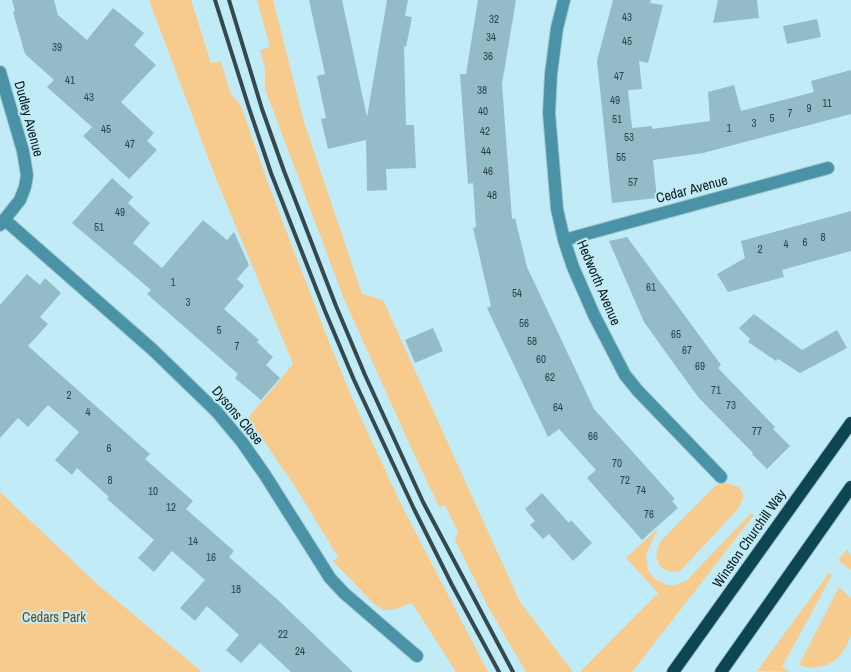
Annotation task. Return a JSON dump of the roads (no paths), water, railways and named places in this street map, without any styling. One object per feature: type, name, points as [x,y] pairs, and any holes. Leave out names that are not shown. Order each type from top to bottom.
[{"type":"main road","name":"Winston Churchill Way","points":[[673,672],[851,423]]},
{"type":"main road","points":[[721,672],[851,487]]},
{"type":"street","name":"Hedworth Avenue","points":[[564,0],[557,28],[551,74],[549,113],[557,209],[564,240],[573,267],[594,315],[625,375],[721,477]]},
{"type":"street","name":"Dudley Avenue","points":[[0,72],[23,151],[27,175],[20,200],[2,222]]},
{"type":"street","name":"Cedar Avenue","points":[[564,240],[828,168]]},
{"type":"street","name":"Dysons Close","points":[[2,222],[153,350],[217,412],[242,442],[265,475],[330,578],[417,656]]},
{"type":"railway","points":[[215,0],[271,173],[354,380],[414,509],[499,672]]},
{"type":"railway","points":[[229,0],[262,109],[284,171],[365,375],[423,502],[513,672]]},
{"type":"park label","name":"Cedars Park","points":[[54,618]]}]
